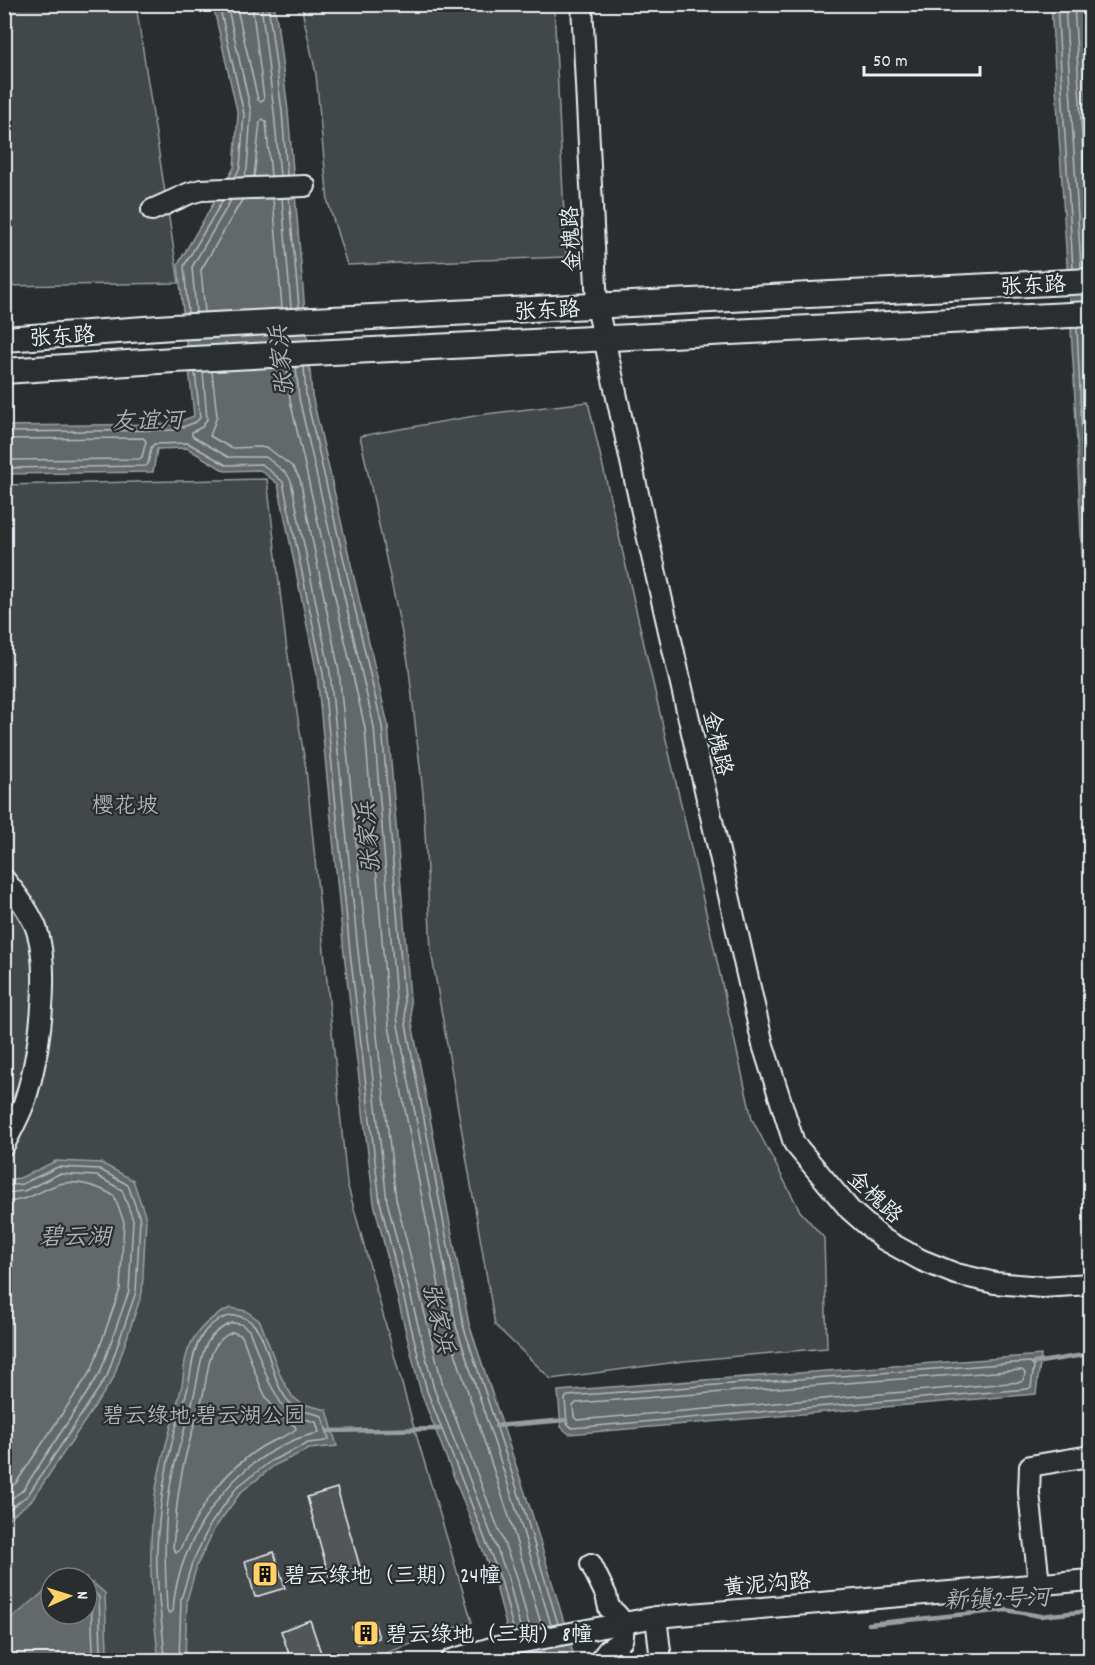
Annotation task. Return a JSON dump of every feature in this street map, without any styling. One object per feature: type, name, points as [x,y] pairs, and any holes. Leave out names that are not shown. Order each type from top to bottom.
[{"type":"main road","name":"张东路","points":[[14,339],[173,327],[1090,281]]},
{"type":"main road","name":"张东路","points":[[15,370],[1090,314]]},
{"type":"street","name":"金槐路","points":[[582,4],[597,306],[763,1045],[794,1143],[850,1210],[883,1239],[921,1260],[956,1274],[995,1283],[1042,1287],[1090,1284]]},
{"type":"street","points":[[152,210],[201,190],[300,186]]},
{"type":"street","points":[[4,879],[17,894],[35,926],[44,963],[36,1056],[24,1103],[4,1145]]},
{"type":"street","points":[[1039,1583],[1029,1493],[1030,1466],[1090,1456]]},
{"type":"street","points":[[591,1564],[606,1595],[609,1608],[618,1614],[624,1632],[622,1640],[608,1650],[600,1660]]},
{"type":"street","name":"黄泥沟路","points":[[451,1660],[479,1656],[510,1645],[656,1617],[1090,1580]]},
{"type":"street","points":[[656,1617],[661,1660]]},
{"type":"green space","points":[[4,5],[136,5],[179,283],[5,286]]},
{"type":"green space","points":[[301,5],[554,5],[566,257],[347,265],[328,202],[316,74]]},
{"type":"green space","points":[[588,402],[752,1119],[800,1211],[824,1238],[827,1348],[684,1361],[551,1379],[495,1325],[431,951],[423,793],[408,661],[360,436],[486,414]]},
{"type":"green space","name":"碧云绿地·碧云湖公园","points":[[267,479],[286,643],[306,769],[347,1183],[413,1424],[472,1622],[367,1660],[5,1660],[4,485]]},
{"type":"water","name":"张家浜","points":[[213,5],[274,5],[288,111],[312,395],[388,725],[412,1023],[469,1324],[532,1514],[575,1660],[515,1660],[495,1582],[421,1393],[374,1203],[344,953],[317,674],[278,484],[260,470],[225,471],[187,448],[157,449],[153,472],[5,474],[4,426],[173,424],[194,416],[178,264],[234,168],[238,115]]},
{"type":"water","points":[[1051,5],[1090,5],[1090,735],[1074,378]]},
{"type":"water","name":"碧云湖","points":[[56,1161],[101,1163],[133,1180],[146,1218],[142,1293],[113,1379],[32,1500],[5,1521],[5,1180],[20,1178]]},
{"type":"water","points":[[230,1308],[246,1311],[260,1321],[281,1377],[292,1396],[302,1404],[327,1410],[337,1446],[309,1449],[275,1465],[241,1492],[215,1528],[197,1565],[187,1600],[185,1660],[159,1660],[151,1569],[152,1523],[158,1478],[189,1348],[202,1327],[215,1316]]},
{"type":"water","points":[[1041,1355],[1036,1394],[569,1434],[561,1427],[558,1391]]},
{"type":"water","points":[[99,1588],[105,1593],[107,1651],[110,1660],[5,1660],[5,1624],[39,1596],[39,1626],[99,1626]]},
{"type":"building","points":[[337,1488],[360,1567],[329,1576],[307,1497]]},
{"type":"building","name":"碧云绿地（三期）24幢","points":[[274,1552],[285,1588],[255,1597],[245,1561]]},
{"type":"building","points":[[310,1620],[322,1656],[308,1660],[291,1660],[281,1631]]},
{"type":"building","name":"碧云绿地（三期）8幢","points":[[374,1621],[379,1638],[357,1644],[352,1627]]},
{"type":"waterway","points":[[1034,1363],[1090,1354]]},
{"type":"waterway","points":[[496,1426],[566,1420]]},
{"type":"waterway","points":[[329,1431],[440,1429]]},
{"type":"waterway","name":"新镇2号河","points":[[869,1624],[1006,1610],[1040,1616],[1090,1611]]},
{"type":"place","name":"碧云绿地（三期）24幢","points":[[265,1574]]},
{"type":"place","name":"碧云绿地（三期）8幢","points":[[366,1633]]},
{"type":"water label","name":"友谊河","points":[[147,420]]},
{"type":"park label","name":"樱花坡","points":[[125,804]]}]
